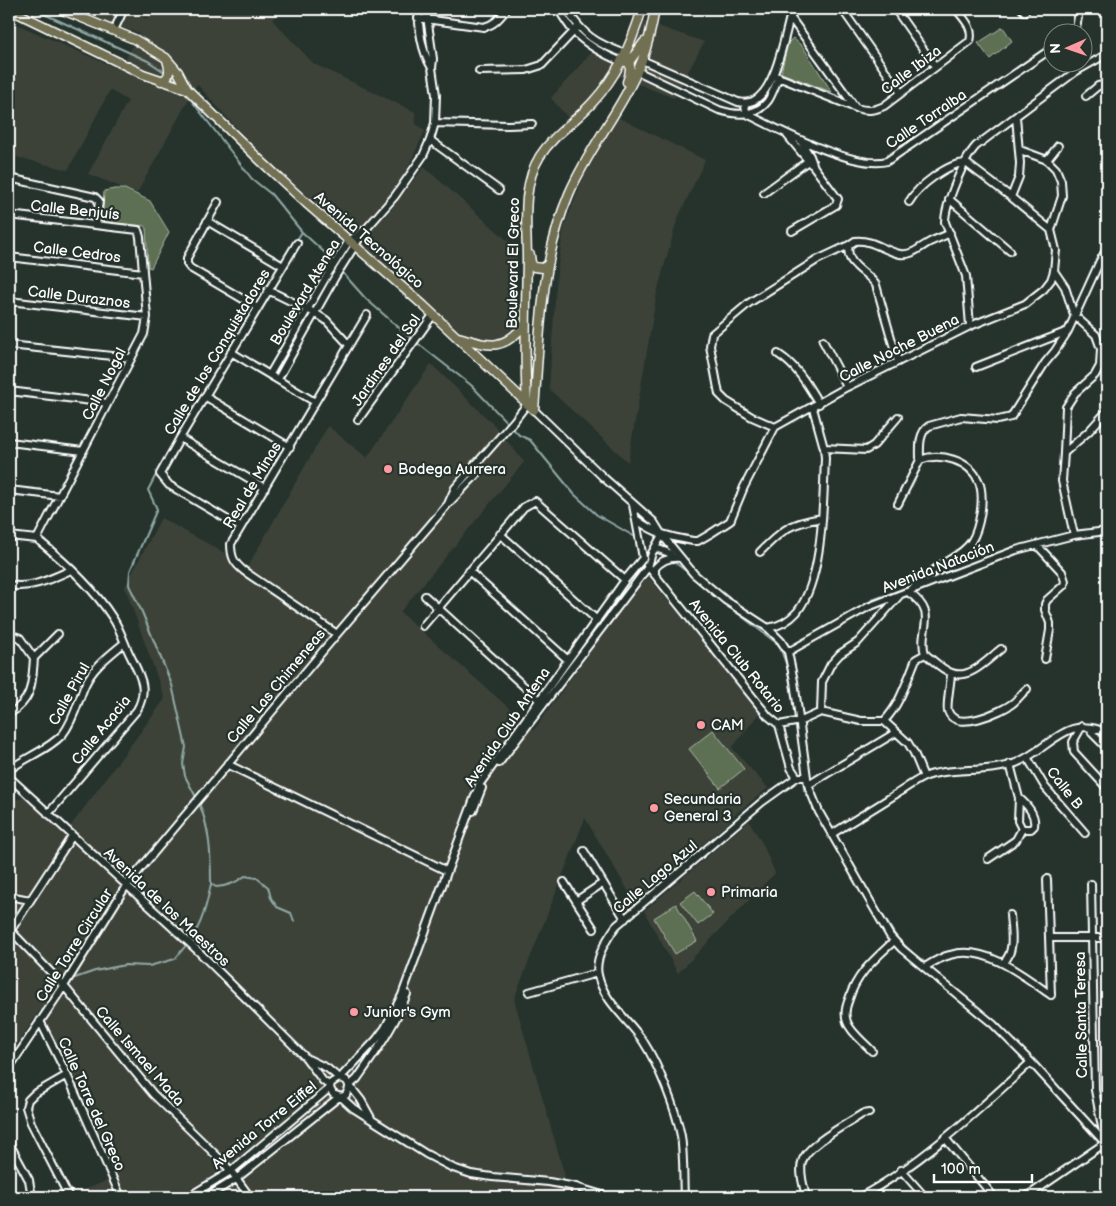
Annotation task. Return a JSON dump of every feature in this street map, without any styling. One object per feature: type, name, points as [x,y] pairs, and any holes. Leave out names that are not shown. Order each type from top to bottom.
[{"type":"main road","name":"Avenida Tecnológico","points":[[60,9],[134,39],[166,58],[178,72],[187,89],[298,197],[433,315],[534,410]]},
{"type":"main road","name":"Boulevard El Greco","points":[[527,404],[525,321],[526,235],[528,193],[532,173],[539,157],[556,136],[592,104],[607,85],[626,54],[642,9]]},
{"type":"main road","name":"Boulevard El Greco","points":[[534,410],[541,320],[548,264],[569,195],[584,163],[614,114],[642,60],[655,9]]},
{"type":"main road","name":"Avenida Tecnológico","points":[[9,10],[161,82],[187,89]]},
{"type":"main road","points":[[622,62],[630,61],[649,35]]},
{"type":"main road","points":[[614,114],[630,75],[630,61],[626,54]]},
{"type":"main road","points":[[161,82],[168,75],[169,65],[166,58]]},
{"type":"main road","points":[[526,235],[530,240],[530,259],[532,265],[540,268],[548,264]]},
{"type":"main road","points":[[455,336],[493,345],[510,340],[525,321],[541,320]]},
{"type":"street","points":[[114,30],[124,9]]},
{"type":"street","name":"Boulevard Atenea","points":[[418,9],[425,53],[432,68]]},
{"type":"street","name":"Boulevard Atenea","points":[[270,374],[336,261],[395,196],[423,156],[430,140],[435,122],[436,96],[426,9]]},
{"type":"street","points":[[418,18],[484,27],[498,20],[507,9]]},
{"type":"street","points":[[558,9],[593,47],[607,56],[622,62]]},
{"type":"street","points":[[566,9],[576,29],[599,44],[626,54]]},
{"type":"street","points":[[744,103],[747,114],[755,112],[766,103],[776,76],[790,17],[795,9]]},
{"type":"street","points":[[842,9],[902,93]]},
{"type":"street","points":[[895,9],[935,66]]},
{"type":"street","name":"Calle Ibiza","points":[[776,76],[856,108],[867,111],[874,110],[884,106],[970,41],[972,37],[971,29],[956,9]]},
{"type":"street","points":[[790,17],[856,108]]},
{"type":"street","points":[[1077,22],[1078,17]]},
{"type":"street","points":[[479,71],[526,70],[542,65],[576,29]]},
{"type":"street","name":"Calle Torralba","points":[[637,71],[719,110],[730,114],[747,114],[800,140],[861,162],[879,163],[887,161],[1044,54]]},
{"type":"street","points":[[970,326],[966,276],[946,222],[945,213],[949,199],[971,152],[976,146],[1075,72],[1107,54]]},
{"type":"street","points":[[642,60],[744,103],[753,101],[762,94],[776,76]]},
{"type":"street","points":[[1086,96],[1098,86],[1107,84]]},
{"type":"street","points":[[1011,197],[1019,177],[1020,150],[1016,117]]},
{"type":"street","points":[[435,122],[532,124]]},
{"type":"street","points":[[787,134],[838,198],[836,205],[792,231]]},
{"type":"street","points":[[430,140],[499,190]]},
{"type":"street","points":[[800,140],[810,156],[814,167]]},
{"type":"street","points":[[1047,160],[1058,146]]},
{"type":"street","points":[[1020,150],[1047,160],[1056,169],[1061,181],[1062,196],[1051,230],[1056,250],[1054,271],[1065,287],[1074,315],[1096,335],[1102,349],[1100,366],[1095,375],[1067,402],[1064,415],[1062,481],[1074,535]]},
{"type":"street","points":[[764,193],[808,161]]},
{"type":"street","points":[[909,202],[921,187],[940,173],[956,164],[966,163],[1051,230]]},
{"type":"street","points":[[9,178],[95,197],[99,201],[96,225]]},
{"type":"street","points":[[949,199],[1010,251]]},
{"type":"street","points":[[218,202],[187,258],[188,266],[258,308]]},
{"type":"street","name":"Calle Benjuís","points":[[9,215],[138,230]]},
{"type":"street","points":[[207,221],[283,266]]},
{"type":"street","name":"Calle Nogal","points":[[37,538],[144,334],[147,317],[138,230]]},
{"type":"street","points":[[637,520],[654,532],[662,535],[698,540],[730,521],[744,487],[775,426],[752,417],[723,399],[718,388],[710,346],[712,334],[749,303],[817,260],[855,241],[861,240],[900,254],[908,254],[950,234]]},
{"type":"street","name":"Calle de los Conquistadores","points":[[240,527],[169,486],[160,474],[297,243]]},
{"type":"street","name":"Boulevard Atenea","points":[[278,379],[353,244]]},
{"type":"street","points":[[849,245],[850,261],[873,280],[876,285],[898,362]]},
{"type":"street","points":[[898,504],[920,460],[922,437],[925,428],[961,417],[998,420],[1011,417],[1068,331],[1107,248]]},
{"type":"street","name":"Calle Cedros","points":[[9,257],[143,273]]},
{"type":"street","name":"Calle Noche Buena","points":[[775,426],[970,326],[1019,307],[1044,289],[1051,280],[1054,271]]},
{"type":"street","points":[[268,290],[308,309],[330,323],[349,345]]},
{"type":"street","name":"Calle Duraznos","points":[[9,300],[147,317]]},
{"type":"street","name":"Real de Minas","points":[[337,634],[235,563],[231,555],[232,544],[240,527],[290,447],[367,315]]},
{"type":"street","name":"Jardines del Sol","points":[[358,420],[433,315]]},
{"type":"street","points":[[976,367],[1068,331]]},
{"type":"street","points":[[823,341],[848,387]]},
{"type":"street","points":[[9,345],[131,358]]},
{"type":"street","points":[[231,352],[315,402]]},
{"type":"street","points":[[768,628],[779,626],[787,621],[804,601],[818,554],[822,518],[824,448],[816,406],[800,373],[790,362],[778,354]]},
{"type":"street","points":[[9,391],[108,403]]},
{"type":"street","points":[[206,397],[290,447]]},
{"type":"street","name":"Calle Las Chimeneas","points":[[126,886],[226,764],[448,504],[455,488],[527,404]]},
{"type":"street","points":[[534,410],[633,505],[654,522],[677,558]]},
{"type":"street","points":[[1064,453],[1089,431],[1107,411]]},
{"type":"street","points":[[824,448],[866,450],[874,445],[898,417]]},
{"type":"street","points":[[180,438],[265,488]]},
{"type":"street","points":[[9,442],[83,451]]},
{"type":"street","points":[[920,460],[936,457],[953,459],[966,466],[979,483],[981,511],[977,529],[971,542],[960,553],[939,566],[908,592],[916,597],[924,607],[926,622],[923,644],[925,654],[951,673],[958,674],[975,670],[1001,649]]},
{"type":"street","points":[[9,490],[60,496]]},
{"type":"street","points":[[423,626],[500,534],[524,507],[534,501],[625,580]]},
{"type":"street","points":[[633,505],[643,558],[654,550],[669,553],[677,558],[709,588],[768,628],[788,652],[800,721],[808,785],[819,812],[894,941],[979,1011],[1031,1062],[1106,1144],[1026,1197]]},
{"type":"street","points":[[760,552],[784,529],[793,524],[822,518]]},
{"type":"street","name":"Avenida Natación","points":[[788,652],[868,608],[1007,554],[1074,535],[1107,531]]},
{"type":"street","points":[[500,534],[597,620]]},
{"type":"street","name":"Avenida Club Antena","points":[[350,1086],[357,1079],[390,1031],[400,1011],[483,787],[648,566],[662,535]]},
{"type":"street","points":[[9,536],[37,538]]},
{"type":"street","name":"Calle Acacia","points":[[37,538],[98,597],[114,618],[142,684],[143,698],[137,710],[48,814]]},
{"type":"street","points":[[1037,545],[1062,572],[1065,581],[1064,585],[1045,604],[1045,610],[1050,623],[1045,659]]},
{"type":"street","name":"Avenida Club Antena","points":[[340,1078],[376,1040],[390,1020],[402,995],[480,785],[625,580],[643,558]]},
{"type":"street","name":"Avenida Club Rotario","points":[[643,558],[768,716],[779,725],[791,768],[797,777]]},
{"type":"street","points":[[655,575],[655,568],[658,565],[677,558]]},
{"type":"street","points":[[9,585],[24,586],[38,584],[72,570]]},
{"type":"street","points":[[469,571],[568,660]]},
{"type":"street","points":[[821,712],[822,682],[832,664],[840,654],[858,642],[900,595]]},
{"type":"street","points":[[425,596],[539,700]]},
{"type":"street","points":[[9,634],[20,638],[34,658]]},
{"type":"street","points":[[9,714],[26,699],[31,688],[34,658],[58,634]]},
{"type":"street","name":"Calle Pirul","points":[[9,770],[51,745],[63,733],[70,723],[86,684],[95,669],[124,643]]},
{"type":"street","points":[[884,721],[896,705],[916,659],[925,654]]},
{"type":"street","points":[[951,673],[947,710],[951,718],[958,721],[968,721],[1004,708],[1014,702],[1027,689]]},
{"type":"street","points":[[779,725],[800,721],[821,712],[861,721],[884,721],[908,743],[924,777]]},
{"type":"street","points":[[1082,726],[1073,742],[1074,752],[1107,788]]},
{"type":"street","points":[[832,834],[924,777],[949,772],[982,770],[1010,764],[1027,756],[1072,728],[1082,726],[1107,733]]},
{"type":"street","points":[[1091,728],[1092,733],[1107,748]]},
{"type":"street","points":[[808,785],[895,733]]},
{"type":"street","name":"Calle B","points":[[1027,756],[1045,787],[1085,833]]},
{"type":"street","points":[[226,764],[447,872]]},
{"type":"street","points":[[1010,764],[1019,798],[1017,814],[1022,829]]},
{"type":"street","name":"Avenida de los Maestros","points":[[9,777],[197,950],[305,1057],[323,1081],[330,1087]]},
{"type":"street","points":[[797,777],[807,777]]},
{"type":"street","name":"Calle Lago Azul","points":[[597,973],[605,942],[616,926],[762,802],[797,777]]},
{"type":"street","points":[[1019,798],[1033,813],[1035,821],[1031,829],[1022,829]]},
{"type":"street","points":[[988,859],[1016,840],[1022,829]]},
{"type":"street","points":[[10,932],[72,836]]},
{"type":"street","points":[[584,852],[624,919]]},
{"type":"street","points":[[925,967],[951,954],[981,955],[1004,963],[1051,995],[1047,879]]},
{"type":"street","points":[[564,882],[594,929]]},
{"type":"street","points":[[576,901],[602,883]]},
{"type":"street","name":"Calle Santa Teresa","points":[[1091,884],[1095,1090],[1106,1144]]},
{"type":"street","name":"Calle Torre Circular","points":[[9,1068],[64,986],[126,886]]},
{"type":"street","points":[[9,896],[30,900]]},
{"type":"street","points":[[1004,963],[1011,950],[1010,915]]},
{"type":"street","name":"Calle Ismael Mada","points":[[10,932],[64,986],[153,1094],[231,1171],[250,1197]]},
{"type":"street","points":[[1049,938],[1107,938]]},
{"type":"street","points":[[872,1051],[847,1022],[845,1015],[846,1006],[857,978],[894,941]]},
{"type":"street","points":[[529,992],[597,973],[601,986],[643,1041],[656,1064],[678,1123],[681,1138],[684,1197]]},
{"type":"street","name":"Calle Torre del Greco","points":[[40,1021],[67,1076],[121,1197]]},
{"type":"street","name":"Avenida de los Maestros","points":[[305,1057],[327,1068],[340,1078]]},
{"type":"street","points":[[861,1197],[945,1138],[1031,1062]]},
{"type":"street","points":[[67,1076],[34,1094],[28,1100],[26,1107],[30,1123],[69,1197]]},
{"type":"street","points":[[372,1119],[346,1080],[340,1078],[334,1080],[330,1087],[333,1094],[426,1154],[454,1168],[471,1174],[549,1182],[576,1187],[609,1197]]},
{"type":"street","points":[[340,1097],[346,1095],[350,1086]]},
{"type":"street","name":"Avenida Torre Eiffel","points":[[188,1197],[231,1171],[330,1087]]},
{"type":"street","name":"Avenida Torre Eiffel","points":[[207,1197],[236,1179],[340,1097]]},
{"type":"street","points":[[806,1197],[801,1173],[802,1162],[806,1154],[814,1146],[846,1124],[862,1114],[868,1113]]},
{"type":"street","points":[[945,1138],[994,1197]]},
{"type":"street","points":[[9,1143],[29,1180],[32,1197]]},
{"type":"street","points":[[901,1170],[925,1197]]},
{"type":"street","points":[[574,1197],[576,1187]]},
{"type":"shaded area","points":[[69,9],[123,9],[147,19],[153,9],[281,9],[272,20],[314,64],[415,112],[416,124],[425,131],[383,220],[424,167],[517,249],[517,325],[500,339],[462,338],[256,149],[197,84],[137,193],[88,174],[128,101],[110,90],[68,170],[9,155],[9,38],[16,24],[120,70],[140,33],[87,17]]},
{"type":"shaded area","points":[[634,18],[704,42],[674,98],[610,73],[592,96],[568,118],[551,98],[592,52],[614,64]]},
{"type":"shaded area","points":[[617,117],[705,160],[677,220],[657,292],[628,462],[549,389],[557,272],[564,227],[587,169],[603,137]]},
{"type":"shaded area","points":[[431,364],[494,425],[524,462],[400,612],[534,730],[646,574],[760,712],[732,748],[768,788],[734,815],[729,822],[635,902],[585,818],[514,999],[564,1173],[567,1197],[67,1197],[118,1176],[40,1010],[9,1056],[9,801],[37,795],[70,827],[165,699],[125,587],[161,518],[248,566],[328,426],[367,458]]},
{"type":"shaded area","name":"Primaria","points":[[749,821],[762,843],[775,873],[678,973],[644,911]]},
{"type":"green space","points":[[1003,27],[1012,41],[990,59],[978,43]]},
{"type":"green space","points":[[793,38],[803,47],[832,92],[781,73],[788,43]]},
{"type":"green space","points":[[125,189],[150,201],[169,232],[151,268],[148,267],[146,226],[102,222],[104,191]]},
{"type":"green space","points":[[713,730],[744,769],[720,788],[689,749]]},
{"type":"green space","points":[[695,891],[713,914],[698,925],[680,902]]},
{"type":"green space","points":[[676,904],[697,941],[675,954],[654,918]]},
{"type":"waterway","points":[[33,9],[148,61],[166,73]]},
{"type":"waterway","points":[[170,75],[179,84]]},
{"type":"waterway","points":[[185,92],[252,179],[271,194],[302,232],[339,268]]},
{"type":"waterway","points":[[296,241],[302,232]]},
{"type":"waterway","points":[[342,272],[366,299],[412,339]]},
{"type":"waterway","points":[[197,799],[185,776],[183,764],[186,747],[172,685],[129,585],[130,571],[157,509],[148,490],[167,454],[254,309]]},
{"type":"waterway","points":[[416,342],[471,385],[519,435],[530,440],[574,494],[597,515],[637,538]]},
{"type":"waterway","points":[[1026,544],[1043,540]]},
{"type":"waterway","points":[[673,561],[691,575]]},
{"type":"waterway","points":[[927,579],[979,561]]},
{"type":"waterway","points":[[865,605],[872,600],[911,586]]},
{"type":"waterway","points":[[713,594],[779,645],[787,666],[796,718]]},
{"type":"waterway","points":[[783,656],[794,653],[803,647]]},
{"type":"waterway","points":[[800,747],[803,775]]},
{"type":"waterway","points":[[803,779],[804,790],[812,802]]},
{"type":"waterway","points":[[199,803],[206,823],[209,843],[211,884],[220,887],[238,881],[245,876],[257,878],[268,887],[271,898],[277,907],[291,913],[294,921]]},
{"type":"waterway","points":[[190,940],[201,921],[211,884]]},
{"type":"waterway","points":[[870,895],[897,938],[920,960]]},
{"type":"waterway","points":[[72,979],[95,971],[125,965],[149,966],[175,959],[187,944]]},
{"type":"waterway","points":[[9,1062],[53,995],[57,992]]},
{"type":"waterway","points":[[988,1023],[1026,1063]]},
{"type":"waterway","points":[[1030,1066],[1107,1151]]},
{"type":"place","name":"Bodega Aurrera","points":[[388,469]]},
{"type":"place","name":"CAM","points":[[701,725]]},
{"type":"place","name":"Secundaria General 3","points":[[654,808]]},
{"type":"place","name":"Primaria","points":[[711,892]]},
{"type":"place","name":"Junior's Gym","points":[[354,1012]]}]
